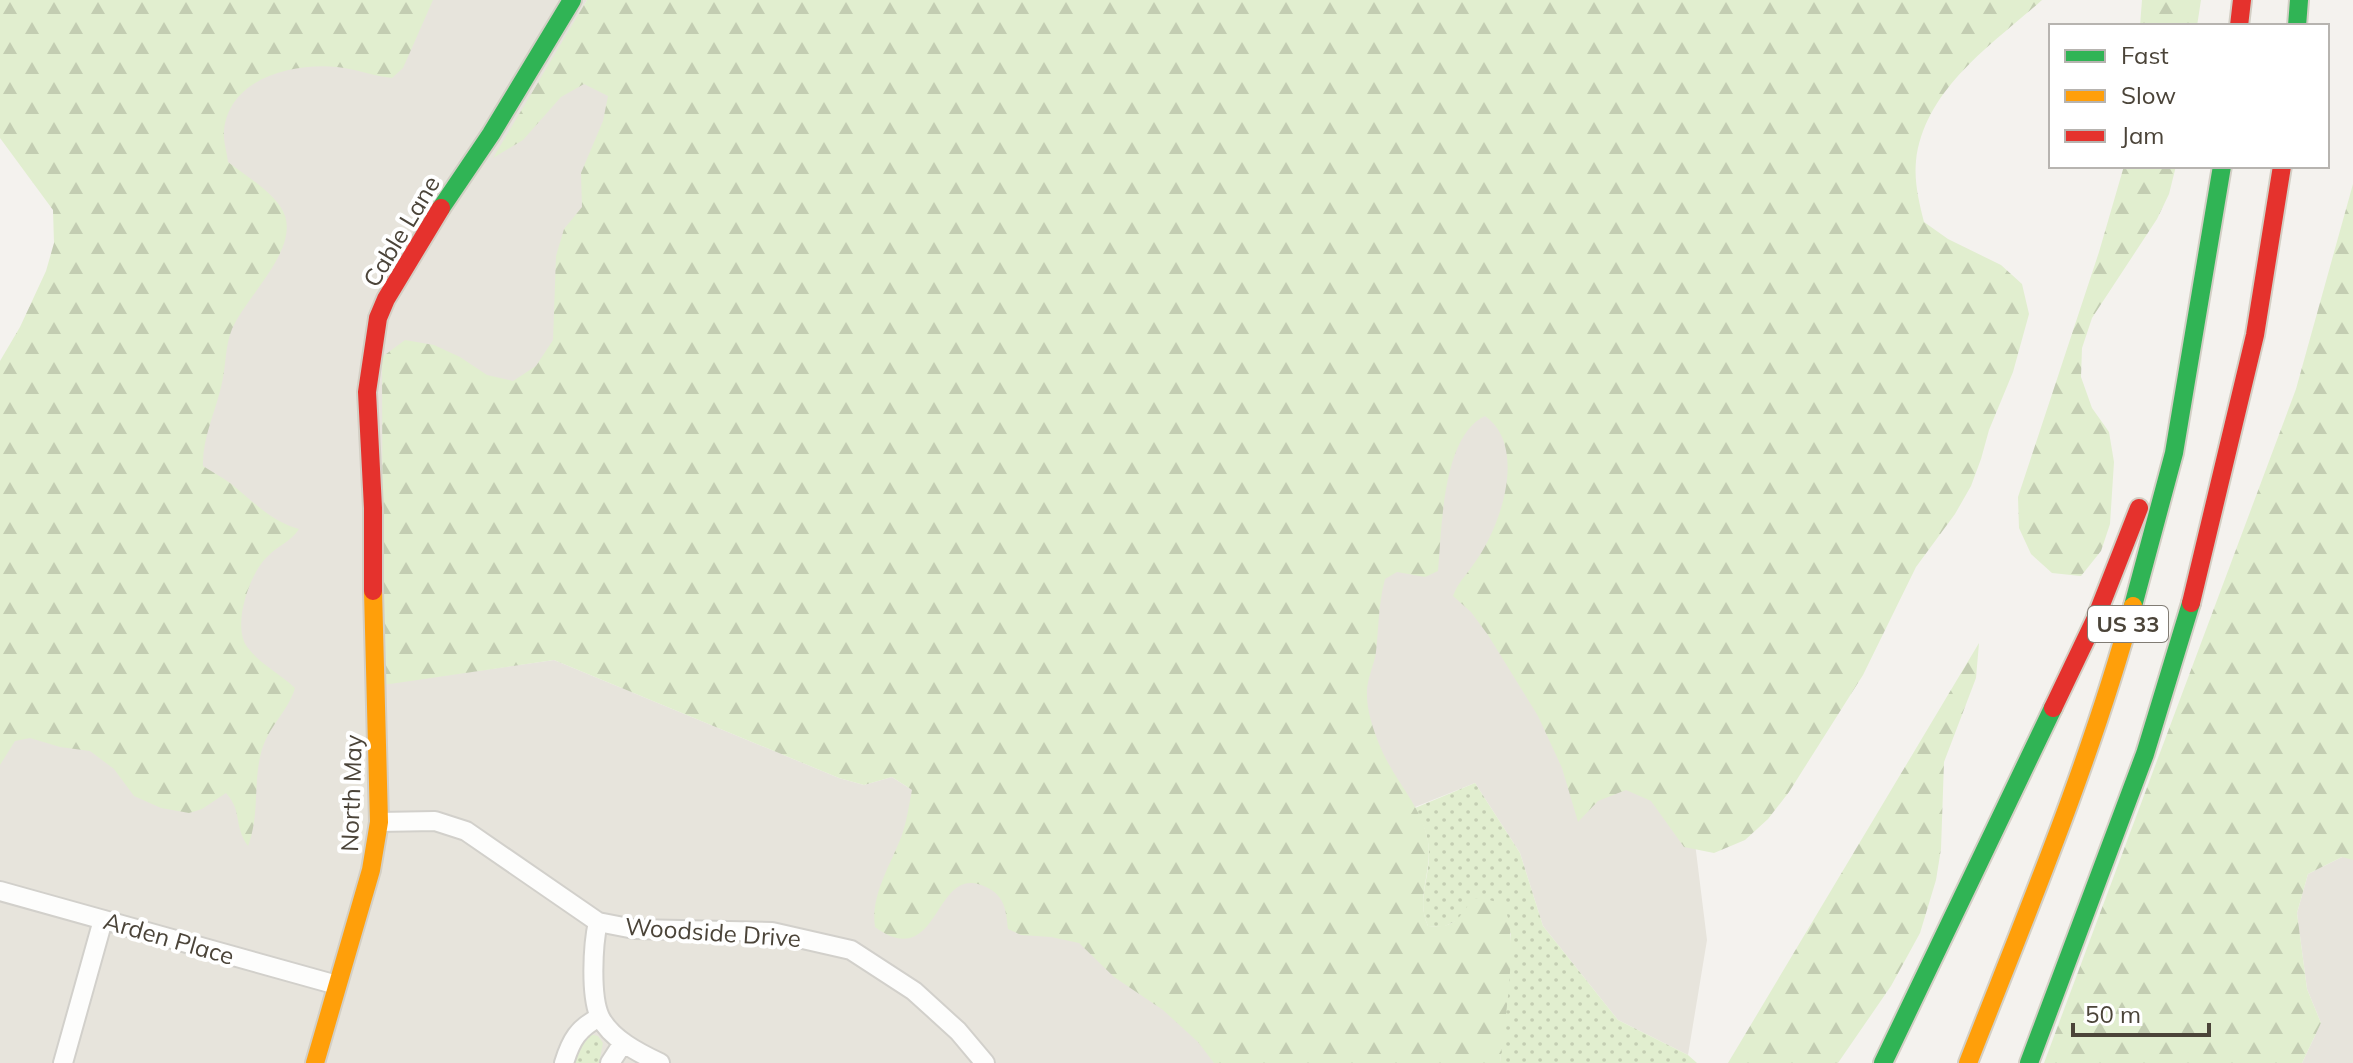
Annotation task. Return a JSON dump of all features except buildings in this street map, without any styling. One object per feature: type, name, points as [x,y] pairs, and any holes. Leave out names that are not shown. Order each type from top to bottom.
[{"type":"main road","name":"Cable Lane","points":[[373,614],[373,508],[367,392],[378,318],[424,234],[491,134],[572,0]]},
{"type":"main road","points":[[2239,24],[2242,0]]},
{"type":"main road","points":[[2297,24],[2299,0]]},
{"type":"main road","name":"US 33","points":[[1968,1063],[2079,779],[2113,679],[2174,453],[2222,168]]},
{"type":"main road","name":"US 33","points":[[2029,1063],[2145,754],[2194,594],[2255,335],[2282,168]]},
{"type":"main road","points":[[1883,1063],[2095,620],[2128,541],[2190,365]]},
{"type":"main road","name":"North May","points":[[315,1063],[371,870],[379,822],[373,614]]},
{"type":"street","name":"Woodside Drive","points":[[379,822],[435,821],[466,831],[598,922],[634,929],[772,932],[851,950],[895,976],[925,999],[985,1063]]},
{"type":"street","name":"Arden Place","points":[[0,891],[337,985]]},
{"type":"street","points":[[63,1063],[103,920]]},
{"type":"street","points":[[598,922],[594,960],[600,1017],[623,1043],[660,1063]]},
{"type":"street","points":[[564,1063],[577,1033],[600,1017]]},
{"type":"street","points":[[610,1063],[623,1043]]},
{"type":"shaded area","points":[[418,0],[587,0],[554,59],[609,96],[560,358],[384,684],[554,660],[839,778],[864,785],[892,777],[912,790],[1016,885],[1234,1063],[0,1063],[0,729],[230,641],[190,470],[210,150],[227,90]]},
{"type":"shaded area","points":[[1480,406],[1505,418],[1612,770],[1693,827],[1707,940],[1688,1055],[1618,1020],[1543,926],[1520,853],[1475,783],[1405,811],[1359,736],[1359,619],[1451,432]]},
{"type":"shaded area","points":[[2353,843],[2353,1063],[2302,1063],[2321,1023],[2307,989],[2297,913],[2308,874],[2342,857]]},
{"type":"green space","points":[[0,0],[433,0],[403,68],[392,78],[337,67],[284,71],[266,77],[238,98],[229,113],[224,131],[228,162],[276,201],[282,208],[287,230],[277,259],[232,329],[203,466],[230,483],[270,516],[299,529],[260,565],[244,601],[241,628],[248,648],[295,688],[261,753],[254,822],[248,846],[234,806],[226,793],[202,809],[189,813],[161,808],[134,796],[114,769],[90,751],[60,747],[30,738],[15,741],[0,765],[0,361],[46,271],[54,243],[53,210],[0,138]]},
{"type":"green space","points":[[587,0],[2042,0],[1983,51],[1946,90],[1922,135],[1916,161],[1917,192],[1924,222],[1948,239],[2001,265],[2022,284],[2029,314],[2013,372],[1989,430],[1971,486],[1955,514],[1916,567],[1863,675],[1789,792],[1768,819],[1745,840],[1714,853],[1684,847],[1651,801],[1626,790],[1598,801],[1578,822],[1562,768],[1538,716],[1488,635],[1471,612],[1453,596],[1483,550],[1506,489],[1508,468],[1505,447],[1498,430],[1485,416],[1471,427],[1452,462],[1443,508],[1438,571],[1425,577],[1397,572],[1385,579],[1367,703],[1379,744],[1425,830],[1429,852],[1423,905],[1428,926],[1444,926],[1455,921],[1473,898],[1497,902],[1508,919],[1511,958],[1500,1063],[1214,1063],[1198,1042],[1163,1010],[1114,977],[1079,943],[1021,935],[1008,929],[1001,899],[986,887],[972,883],[961,885],[952,892],[929,924],[910,938],[892,937],[875,927],[878,892],[902,835],[912,790],[892,777],[864,785],[839,778],[554,660],[383,685],[382,357],[405,340],[434,345],[487,375],[513,381],[536,366],[553,340],[556,256],[564,229],[582,207],[581,173],[603,121],[608,96],[584,84],[561,97],[523,140],[493,158]]},
{"type":"green space","points":[[2142,0],[2201,0],[2197,24],[2140,24]]},
{"type":"green space","points":[[2123,168],[2176,168],[2169,194],[2157,219],[2092,318],[2082,348],[2081,377],[2092,408],[2109,432],[2114,462],[2110,524],[2101,551],[2081,576],[2052,573],[2031,554],[2019,528],[2018,497]]},
{"type":"green space","points":[[2353,184],[2353,860],[2342,857],[2308,874],[2297,913],[2307,989],[2321,1023],[2302,1063],[2044,1063],[2296,389]]},
{"type":"green space","points":[[1979,643],[1976,678],[1944,762],[1941,849],[1936,880],[1920,933],[1891,986],[1838,1063],[1728,1063]]},
{"type":"green space","points":[[1475,783],[1520,853],[1543,926],[1618,1020],[1688,1055],[1697,1063],[1500,1063],[1511,933],[1456,921],[1443,927],[1428,926],[1423,909],[1429,850],[1415,808]]},
{"type":"green space","points":[[589,1034],[598,1036],[603,1043],[599,1063],[568,1063],[572,1052]]},
{"type":"traffic: fast","points":[[441,208],[491,134],[572,0]]},
{"type":"traffic: fast","points":[[2297,24],[2299,0]]},
{"type":"traffic: fast","points":[[2133,606],[2174,453],[2222,168]]},
{"type":"traffic: fast","points":[[2029,1063],[2145,754],[2191,603]]},
{"type":"traffic: fast","points":[[1883,1063],[2053,708]]},
{"type":"traffic: slow","points":[[315,1063],[371,870],[379,822],[373,591]]},
{"type":"traffic: slow","points":[[1968,1063],[2077,780],[2133,606]]},
{"type":"traffic: jam","points":[[2239,24],[2242,0]]},
{"type":"traffic: jam","points":[[2191,603],[2255,335],[2282,168]]},
{"type":"traffic: jam","points":[[373,591],[373,508],[367,392],[378,318],[386,299],[441,208]]},
{"type":"traffic: jam","points":[[2053,708],[2095,620],[2139,508]]}]
